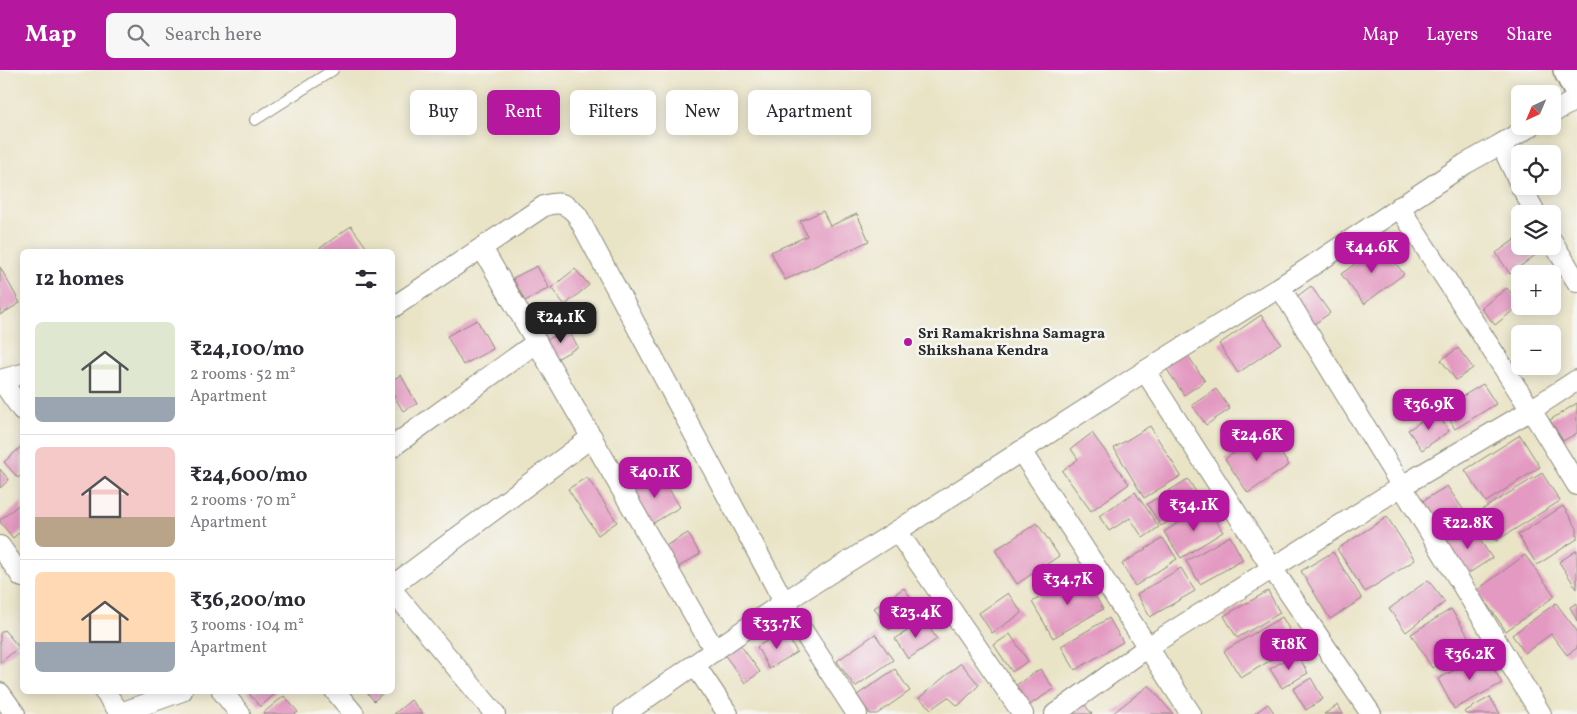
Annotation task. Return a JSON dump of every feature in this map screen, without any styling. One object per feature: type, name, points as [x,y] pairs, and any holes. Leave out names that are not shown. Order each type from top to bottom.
[{"type":"street","points":[[1566,70],[1577,92]]},
{"type":"street","points":[[1561,108],[1577,99]]},
{"type":"street","points":[[624,714],[784,602],[1280,287],[1465,164],[1516,135]]},
{"type":"street","points":[[1501,144],[1511,166]]},
{"type":"street","points":[[395,306],[544,206],[562,202],[570,207],[577,215],[784,602],[857,714]]},
{"type":"street","points":[[1399,207],[1531,410],[1577,485]]},
{"type":"street","points":[[482,248],[715,651]]},
{"type":"street","points":[[1561,255],[1577,282]]},
{"type":"street","points":[[1280,287],[1541,714]]},
{"type":"street","points":[[395,445],[537,342]]},
{"type":"street","points":[[1145,371],[1272,568],[1371,714]]},
{"type":"street","points":[[20,375],[1,380],[20,407]]},
{"type":"street","points":[[1055,714],[1148,647],[1402,486],[1531,410],[1577,380]]},
{"type":"street","points":[[395,584],[592,437]]},
{"type":"street","points":[[1022,452],[1191,714]]},
{"type":"street","points":[[897,531],[1023,714]]},
{"type":"street","points":[[0,546],[20,574]]},
{"type":"street","points":[[395,594],[495,714]]},
{"type":"street","points":[[695,665],[728,714]]},
{"type":"street","points":[[0,693],[15,714]]},
{"type":"street","points":[[106,694],[120,714],[174,694]]},
{"type":"street","points":[[224,694],[240,714]]},
{"type":"street","points":[[338,694],[354,714]]},
{"type":"lane","points":[[255,120],[333,70]]},
{"type":"building","points":[[823,211],[830,226],[857,214],[869,241],[785,280],[771,252],[807,236],[800,221]]},
{"type":"building","points":[[351,226],[368,249],[319,249]]},
{"type":"building","points":[[1511,242],[1511,255],[1535,255],[1522,265],[1511,265],[1510,274],[1496,253]]},
{"type":"building","points":[[1381,245],[1404,274],[1364,304],[1341,274]]},
{"type":"building","points":[[537,266],[549,288],[525,301],[513,278]]},
{"type":"building","points":[[0,267],[20,303],[0,315]]},
{"type":"building","points":[[575,269],[589,285],[565,305],[551,288]]},
{"type":"building","points":[[1311,286],[1330,313],[1310,327],[1291,301]]},
{"type":"building","points":[[1507,288],[1511,293],[1511,312],[1495,325],[1481,308]]},
{"type":"building","points":[[1261,315],[1281,343],[1238,373],[1219,344]]},
{"type":"building","points":[[477,320],[493,349],[463,365],[447,336]]},
{"type":"building","points":[[568,329],[578,347],[555,360],[545,341]]},
{"type":"building","points":[[1458,348],[1473,368],[1456,380],[1441,360]]},
{"type":"building","points":[[1185,351],[1205,381],[1184,395],[1164,365]]},
{"type":"building","points":[[401,375],[417,404],[403,411],[395,398],[395,378]]},
{"type":"building","points":[[1483,384],[1496,404],[1455,429],[1443,408]]},
{"type":"building","points":[[1216,389],[1230,409],[1206,425],[1192,405]]},
{"type":"building","points":[[1577,403],[1577,433],[1563,441],[1550,420]]},
{"type":"building","points":[[1436,412],[1449,431],[1422,450],[1408,430]]},
{"type":"building","points":[[1150,426],[1181,476],[1144,498],[1114,448]]},
{"type":"building","points":[[1266,431],[1289,465],[1248,493],[1225,459]]},
{"type":"building","points":[[1092,433],[1129,484],[1091,511],[1062,471],[1078,459],[1071,449]]},
{"type":"building","points":[[1520,435],[1540,467],[1486,502],[1465,470]]},
{"type":"building","points":[[20,448],[20,476],[18,478],[4,462]]},
{"type":"building","points":[[0,469],[9,480],[0,488]]},
{"type":"building","points":[[659,473],[680,507],[650,525],[629,491]]},
{"type":"building","points":[[1542,473],[1560,501],[1496,541],[1478,512]]},
{"type":"building","points":[[587,477],[617,522],[598,535],[568,489]]},
{"type":"building","points":[[1188,479],[1202,502],[1161,526],[1147,504]]},
{"type":"building","points":[[1447,486],[1467,515],[1440,532],[1421,502]]},
{"type":"building","points":[[1135,492],[1159,527],[1143,538],[1130,518],[1109,531],[1099,516]]},
{"type":"building","points":[[20,504],[20,532],[13,538],[0,520]]},
{"type":"building","points":[[1206,505],[1223,532],[1181,558],[1164,532]]},
{"type":"building","points":[[1563,506],[1577,528],[1577,539],[1537,565],[1518,535]]},
{"type":"building","points":[[1387,517],[1415,560],[1365,592],[1337,549]]},
{"type":"building","points":[[1037,523],[1059,556],[1017,584],[995,550]]},
{"type":"building","points":[[1470,525],[1492,558],[1466,575],[1445,541]]},
{"type":"building","points":[[688,533],[700,554],[675,569],[662,548]]},
{"type":"building","points":[[1230,536],[1243,560],[1200,584],[1186,561]]},
{"type":"building","points":[[1163,538],[1177,559],[1135,586],[1122,564]]},
{"type":"building","points":[[1577,550],[1577,589],[1559,562]]},
{"type":"building","points":[[1333,552],[1362,599],[1330,619],[1301,571]]},
{"type":"building","points":[[1525,555],[1555,596],[1506,631],[1477,590]]},
{"type":"building","points":[[1181,568],[1195,591],[1150,617],[1137,594]]},
{"type":"building","points":[[1082,573],[1103,609],[1053,638],[1032,602]]},
{"type":"building","points":[[1428,580],[1445,602],[1406,632],[1389,609]]},
{"type":"building","points":[[904,588],[919,609],[889,630],[874,608]]},
{"type":"building","points":[[1268,591],[1280,613],[1237,638],[1224,616]]},
{"type":"building","points":[[1008,593],[1022,613],[992,633],[979,613]]},
{"type":"building","points":[[1556,603],[1577,631],[1577,648],[1567,655],[1551,634],[1525,653],[1512,635]]},
{"type":"building","points":[[1577,603],[1577,621],[1570,607]]},
{"type":"building","points":[[1451,609],[1472,642],[1432,668],[1411,634]]},
{"type":"building","points":[[1282,617],[1298,644],[1241,678],[1224,651]]},
{"type":"building","points":[[1109,618],[1123,642],[1075,670],[1061,646]]},
{"type":"building","points":[[924,620],[937,639],[908,659],[895,639]]},
{"type":"building","points":[[4,630],[19,647],[0,663],[0,633]]},
{"type":"building","points":[[784,630],[797,652],[769,669],[757,647]]},
{"type":"building","points":[[875,634],[893,660],[855,687],[837,661]]},
{"type":"building","points":[[1010,634],[1028,661],[1012,672],[994,645]]},
{"type":"building","points":[[739,643],[760,672],[745,683],[724,654]]},
{"type":"building","points":[[1296,653],[1308,673],[1282,688],[1270,669]]},
{"type":"building","points":[[1485,653],[1502,683],[1454,709],[1438,679]]},
{"type":"building","points":[[961,663],[979,685],[958,706],[948,697],[931,709],[919,698]]},
{"type":"building","points":[[895,669],[910,691],[877,714],[870,714],[857,695]]},
{"type":"building","points":[[1040,669],[1054,689],[1028,706],[1015,686]]},
{"type":"building","points":[[1311,678],[1323,699],[1306,710],[1293,689]]},
{"type":"building","points":[[1149,685],[1173,714],[1112,714]]},
{"type":"building","points":[[249,694],[275,694],[260,707]]},
{"type":"building","points":[[368,694],[382,694],[374,701]]},
{"type":"building","points":[[284,696],[298,712],[295,714],[263,713]]},
{"type":"building","points":[[1490,697],[1500,714],[1466,714],[1464,712]]},
{"type":"building","points":[[411,700],[423,714],[394,714]]},
{"type":"building","points":[[1084,704],[1092,714],[1072,714]]},
{"type":"building","points":[[1268,704],[1275,714],[1254,714]]},
{"type":"building","points":[[1338,705],[1343,714],[1324,714]]},
{"type":"place","name":"Sri Ramakrishna Samagra Shikshana Kendra","points":[[908,342]]}]
